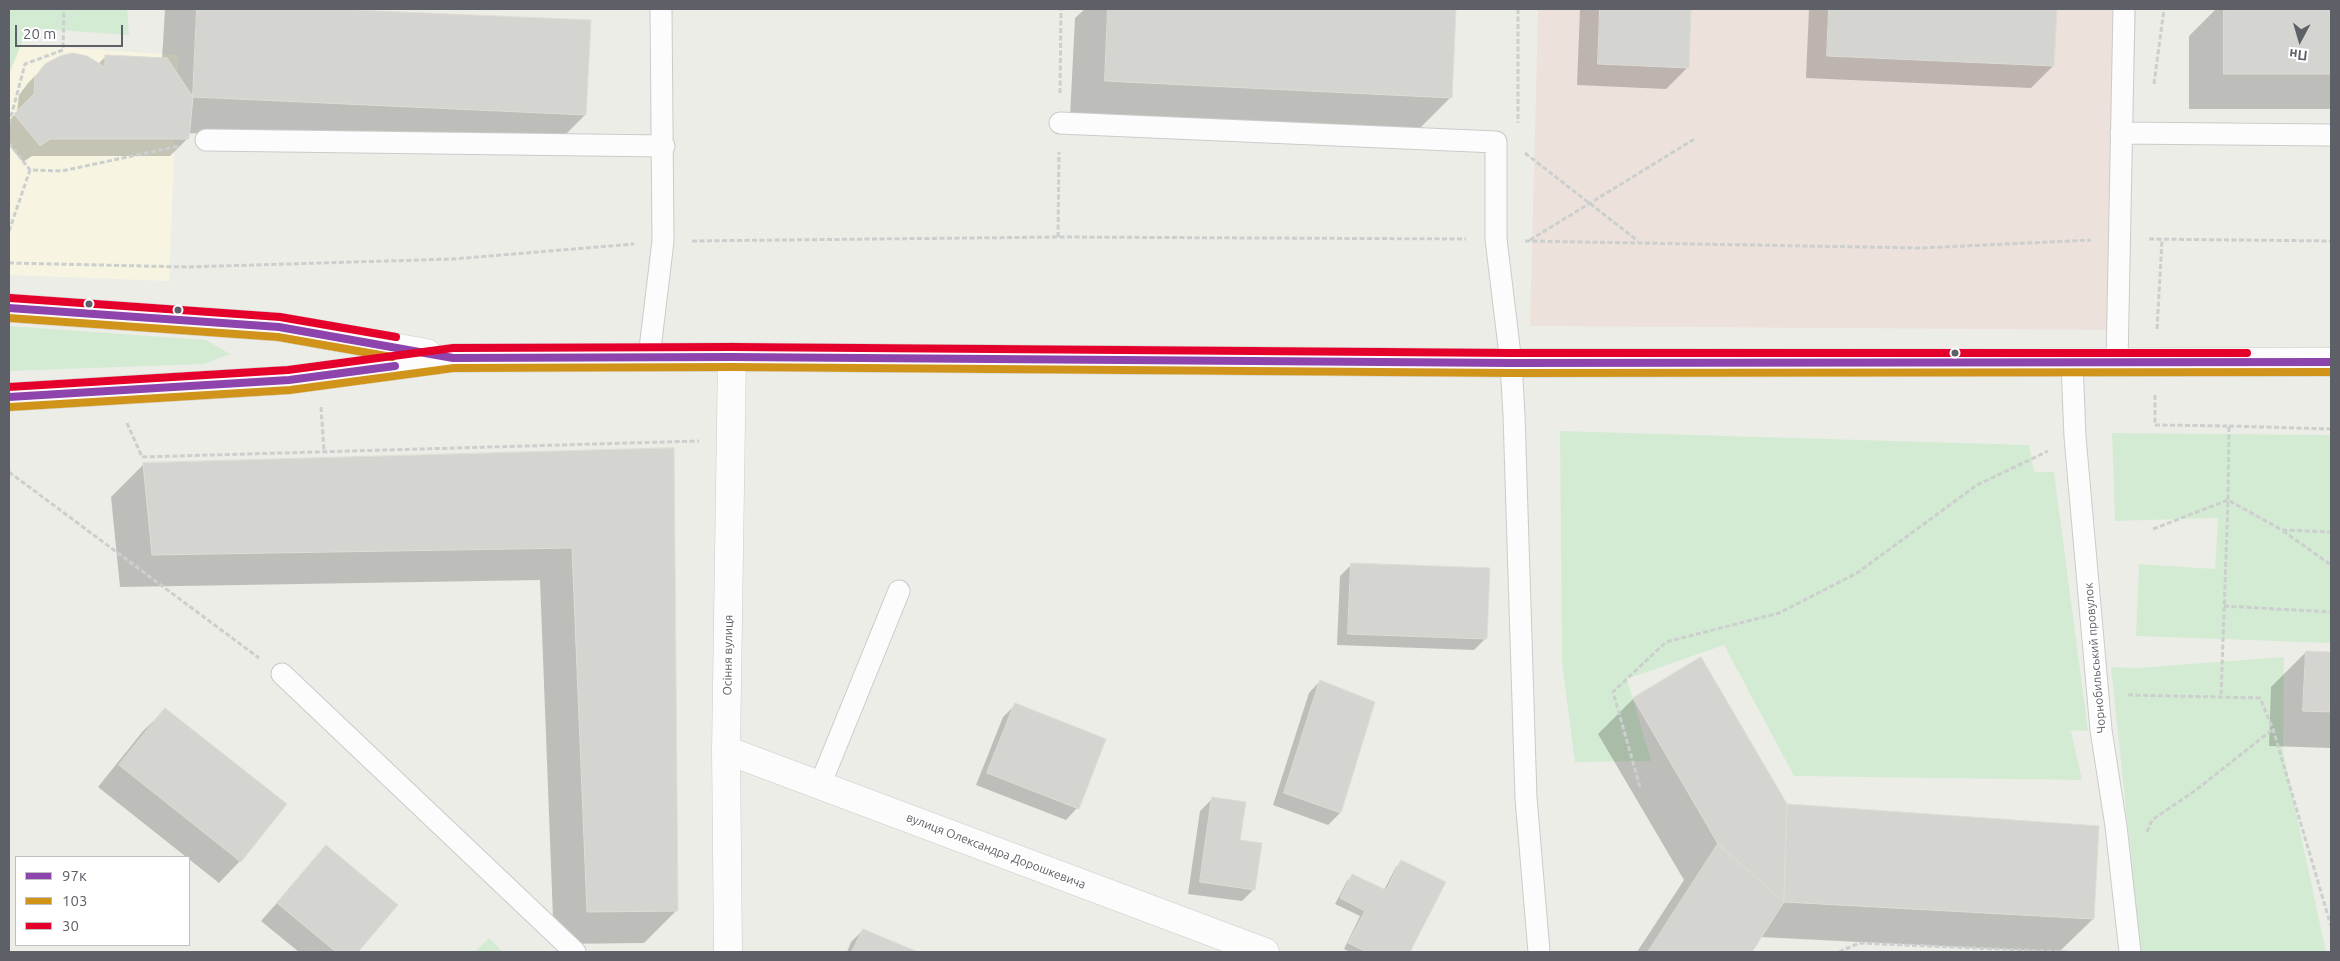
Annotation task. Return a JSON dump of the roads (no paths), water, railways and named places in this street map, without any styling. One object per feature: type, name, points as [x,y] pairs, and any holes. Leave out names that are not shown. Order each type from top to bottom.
[{"type":"main road","points":[[9,308],[279,327],[453,358]]},
{"type":"main road","points":[[9,398],[289,380],[453,358],[732,357],[1511,363],[2331,362]]},
{"type":"main road","name":"Осіння вулиця","points":[[728,952],[726,750],[732,357]]},
{"type":"main road","name":"вулиця Олександра Дорошкевича","points":[[726,750],[1265,952]]},
{"type":"lane","points":[[649,357],[663,241],[664,146],[660,9]]},
{"type":"lane","points":[[2117,363],[2124,9]]},
{"type":"lane","points":[[1060,123],[1496,142],[1496,239],[1511,363],[1526,798],[1539,952]]},
{"type":"lane","points":[[2121,132],[2331,135]]},
{"type":"lane","points":[[206,140],[664,146]]},
{"type":"lane","name":"Чорнобильський провулок","points":[[2072,363],[2075,437],[2101,730],[2116,826],[2130,952]]},
{"type":"lane","points":[[820,785],[899,591]]},
{"type":"lane","points":[[282,674],[575,952]]}]
